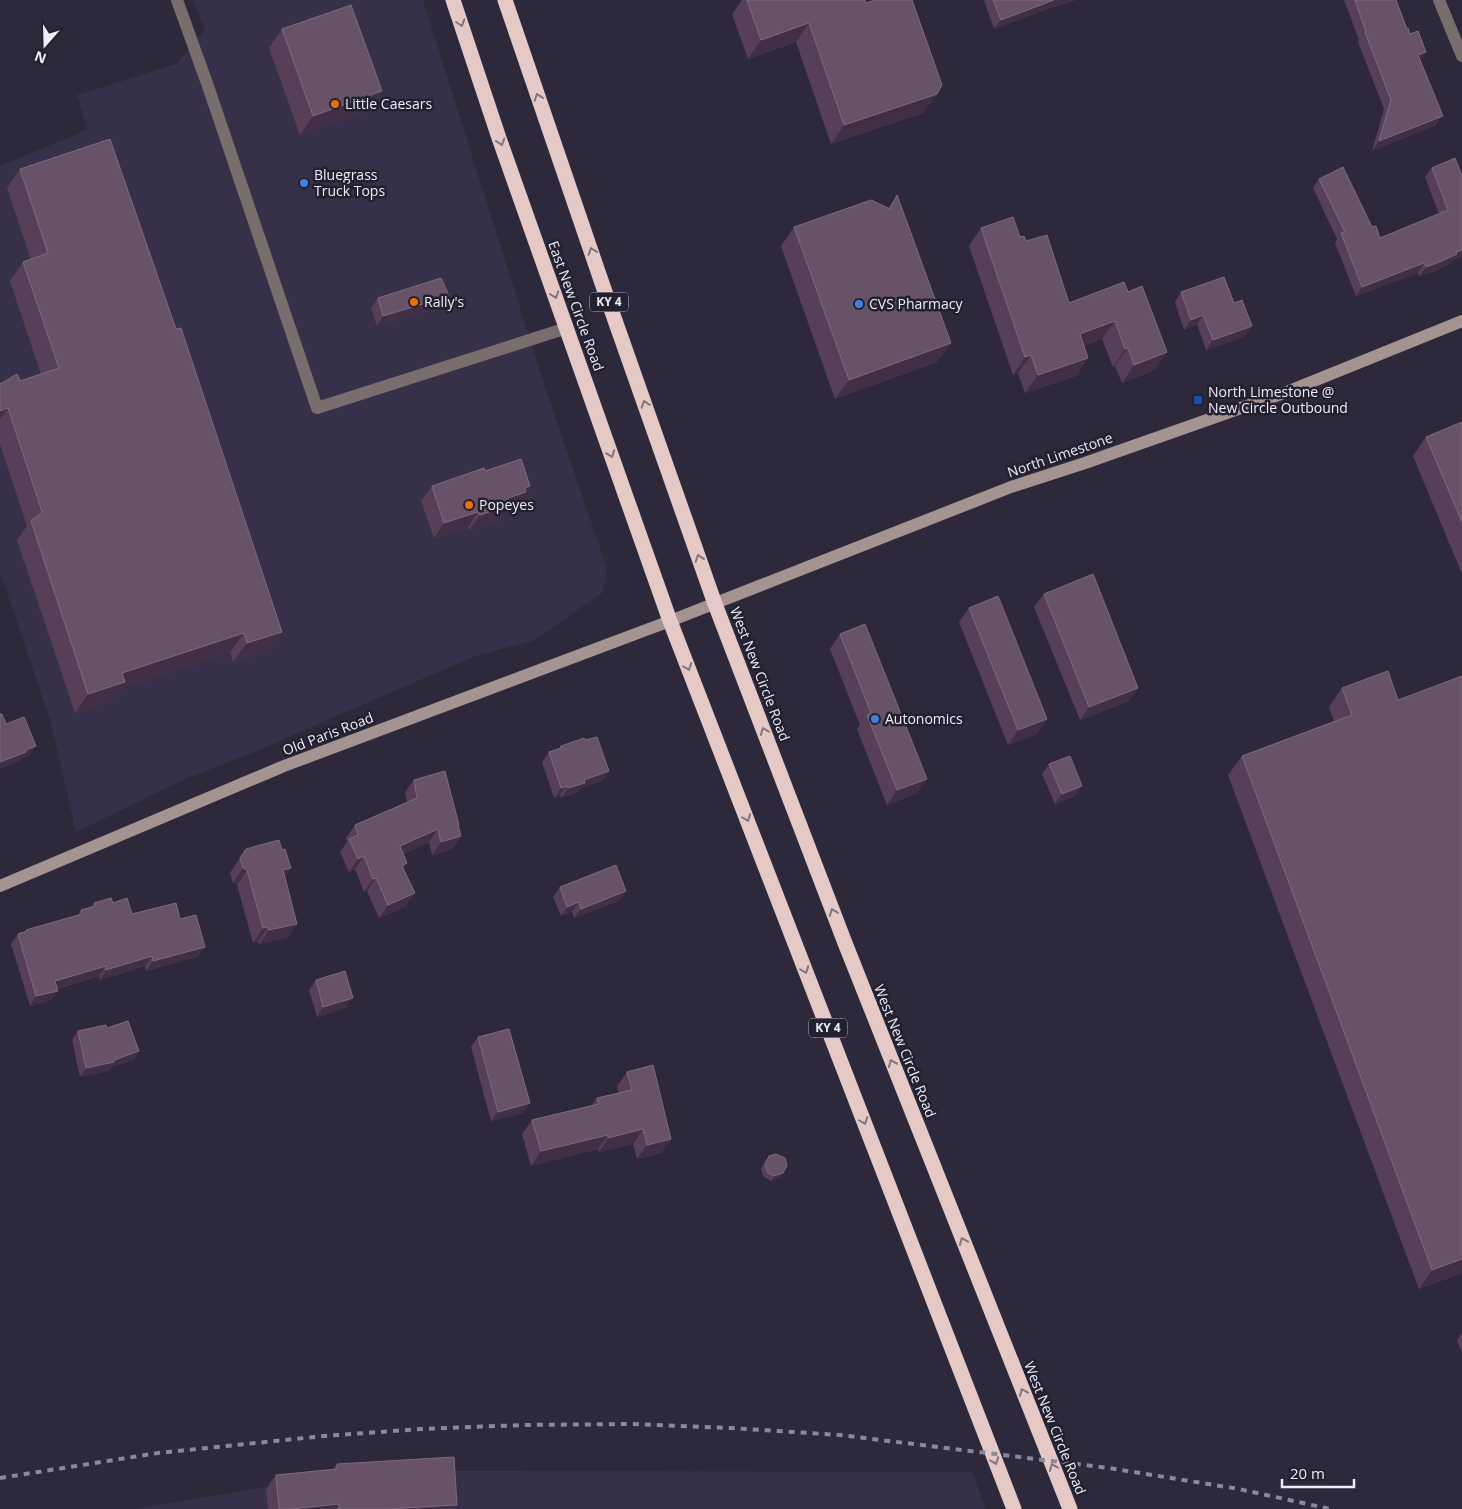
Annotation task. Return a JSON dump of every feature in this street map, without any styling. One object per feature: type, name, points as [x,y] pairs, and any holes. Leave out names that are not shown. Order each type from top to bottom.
[{"type":"highway","name":"East New Circle Road","points":[[453,0],[502,146],[670,621]]},
{"type":"highway","name":"KY 4","points":[[505,0],[715,604]]},
{"type":"highway","name":"West New Circle Road","points":[[715,604],[845,943],[1070,1509]]},
{"type":"highway","name":"KY 4","points":[[670,621],[1014,1509]]},
{"type":"street","points":[[177,0],[318,408],[567,328]]},
{"type":"street","points":[[1439,0],[1462,56]]},
{"type":"street","name":"North Limestone","points":[[670,621],[1010,487],[1085,463],[1284,393],[1462,321]]},
{"type":"street","name":"Old Paris Road","points":[[0,886],[284,766],[670,621]]},
{"type":"shaded area","points":[[193,0],[423,0],[545,387],[607,568],[606,578],[602,593],[535,640],[473,657],[247,755],[187,778],[76,832],[51,723],[0,572],[0,166],[87,128],[77,95],[176,64],[205,30]]},
{"type":"shaded area","points":[[445,1471],[973,1472],[985,1509],[134,1509],[327,1477]]},
{"type":"building","points":[[747,0],[865,0],[866,3],[875,0],[912,0],[942,85],[937,94],[844,125],[809,23],[761,40]]},
{"type":"building","points":[[993,0],[1054,0],[1001,20]]},
{"type":"building","points":[[1355,0],[1396,0],[1410,34],[1418,31],[1426,52],[1418,55],[1443,116],[1379,141],[1391,100]]},
{"type":"building","points":[[351,5],[382,91],[313,116],[282,29]]},
{"type":"building","points":[[110,139],[176,329],[181,328],[282,632],[247,643],[244,633],[122,673],[125,682],[88,694],[31,521],[42,512],[8,408],[0,411],[0,384],[17,374],[20,381],[59,368],[23,262],[48,253],[20,169]]},
{"type":"building","points":[[1455,158],[1462,176],[1462,250],[1437,263],[1426,267],[1424,263],[1362,287],[1341,233],[1345,232],[1319,179],[1343,167],[1372,227],[1376,226],[1380,238],[1448,210],[1432,168]]},
{"type":"building","name":"CVS Pharmacy","points":[[897,195],[951,343],[849,380],[794,227],[871,200],[890,209]]},
{"type":"building","points":[[1013,217],[1020,237],[1024,236],[1026,241],[1047,235],[1069,303],[1124,282],[1128,292],[1142,286],[1167,352],[1134,365],[1128,348],[1125,349],[1115,321],[1080,334],[1088,358],[1038,375],[1031,355],[1025,357],[981,228]]},
{"type":"building","points":[[1224,277],[1234,303],[1242,300],[1252,326],[1213,340],[1203,315],[1191,320],[1181,292]]},
{"type":"building","points":[[441,278],[449,296],[383,316],[378,298]]},
{"type":"building","points":[[1462,422],[1462,522],[1426,437]]},
{"type":"building","name":"Popeyes","points":[[521,459],[530,486],[525,488],[526,492],[508,498],[510,505],[480,515],[478,512],[444,523],[432,486],[484,468],[485,471]]},
{"type":"building","points":[[1093,574],[1138,688],[1089,707],[1044,594]]},
{"type":"building","points":[[998,596],[1047,719],[1018,730],[969,608]]},
{"type":"building","points":[[865,624],[927,779],[897,790],[867,715],[871,713],[840,634]]},
{"type":"building","points":[[1388,671],[1398,700],[1462,676],[1462,1259],[1432,1270],[1242,756],[1352,715],[1342,688]]},
{"type":"building","points":[[0,714],[2,714],[6,724],[24,717],[36,746],[0,762]]},
{"type":"building","points":[[597,737],[609,771],[584,780],[585,783],[561,788],[549,752],[584,738],[585,740]]},
{"type":"building","points":[[1070,756],[1082,786],[1062,794],[1049,764]]},
{"type":"building","points":[[445,771],[461,836],[441,842],[438,829],[400,846],[407,863],[402,866],[415,893],[388,905],[376,878],[373,879],[364,856],[358,859],[349,839],[358,835],[355,825],[417,798],[414,780]]},
{"type":"building","points":[[279,840],[282,850],[285,849],[291,868],[283,870],[297,924],[269,930],[268,927],[263,928],[247,870],[243,868],[240,858],[246,849]]},
{"type":"building","points":[[616,865],[626,891],[581,909],[579,902],[567,907],[560,887]]},
{"type":"building","points":[[111,898],[113,903],[127,898],[132,914],[176,903],[180,919],[196,915],[205,947],[153,961],[152,956],[106,970],[106,966],[55,981],[58,991],[36,996],[18,934],[82,914],[81,910],[95,906],[94,903]]},
{"type":"building","points":[[345,971],[353,998],[323,1007],[316,980]]},
{"type":"building","points":[[128,1021],[139,1051],[114,1060],[114,1062],[86,1068],[78,1031],[106,1025],[107,1028]]},
{"type":"building","points":[[509,1029],[530,1103],[498,1112],[478,1037]]},
{"type":"building","points":[[653,1065],[671,1139],[647,1145],[643,1129],[608,1138],[608,1135],[541,1151],[532,1120],[599,1104],[597,1098],[632,1090],[627,1072]]},
{"type":"building","points":[[776,1154],[785,1158],[787,1166],[783,1173],[774,1176],[767,1172],[765,1164],[769,1156]]},
{"type":"building","points":[[454,1457],[457,1505],[388,1509],[339,1509],[339,1504],[279,1509],[276,1475],[337,1469],[337,1464]]},
{"type":"railway","points":[[0,1478],[158,1453],[324,1436],[421,1429],[523,1425],[633,1424],[840,1435],[1109,1468],[1239,1489],[1330,1509]]},
{"type":"place","name":"Little Caesars","points":[[335,104]]},
{"type":"place","name":"Bluegrass Truck Tops","points":[[304,183]]},
{"type":"place","name":"Rally's","points":[[414,302]]},
{"type":"place","name":"CVS Pharmacy","points":[[859,304]]},
{"type":"place","name":"North Limestone @ New Circle Outbound","points":[[1198,400]]},
{"type":"place","name":"Popeyes","points":[[469,505]]},
{"type":"place","name":"Autonomics","points":[[875,719]]}]
